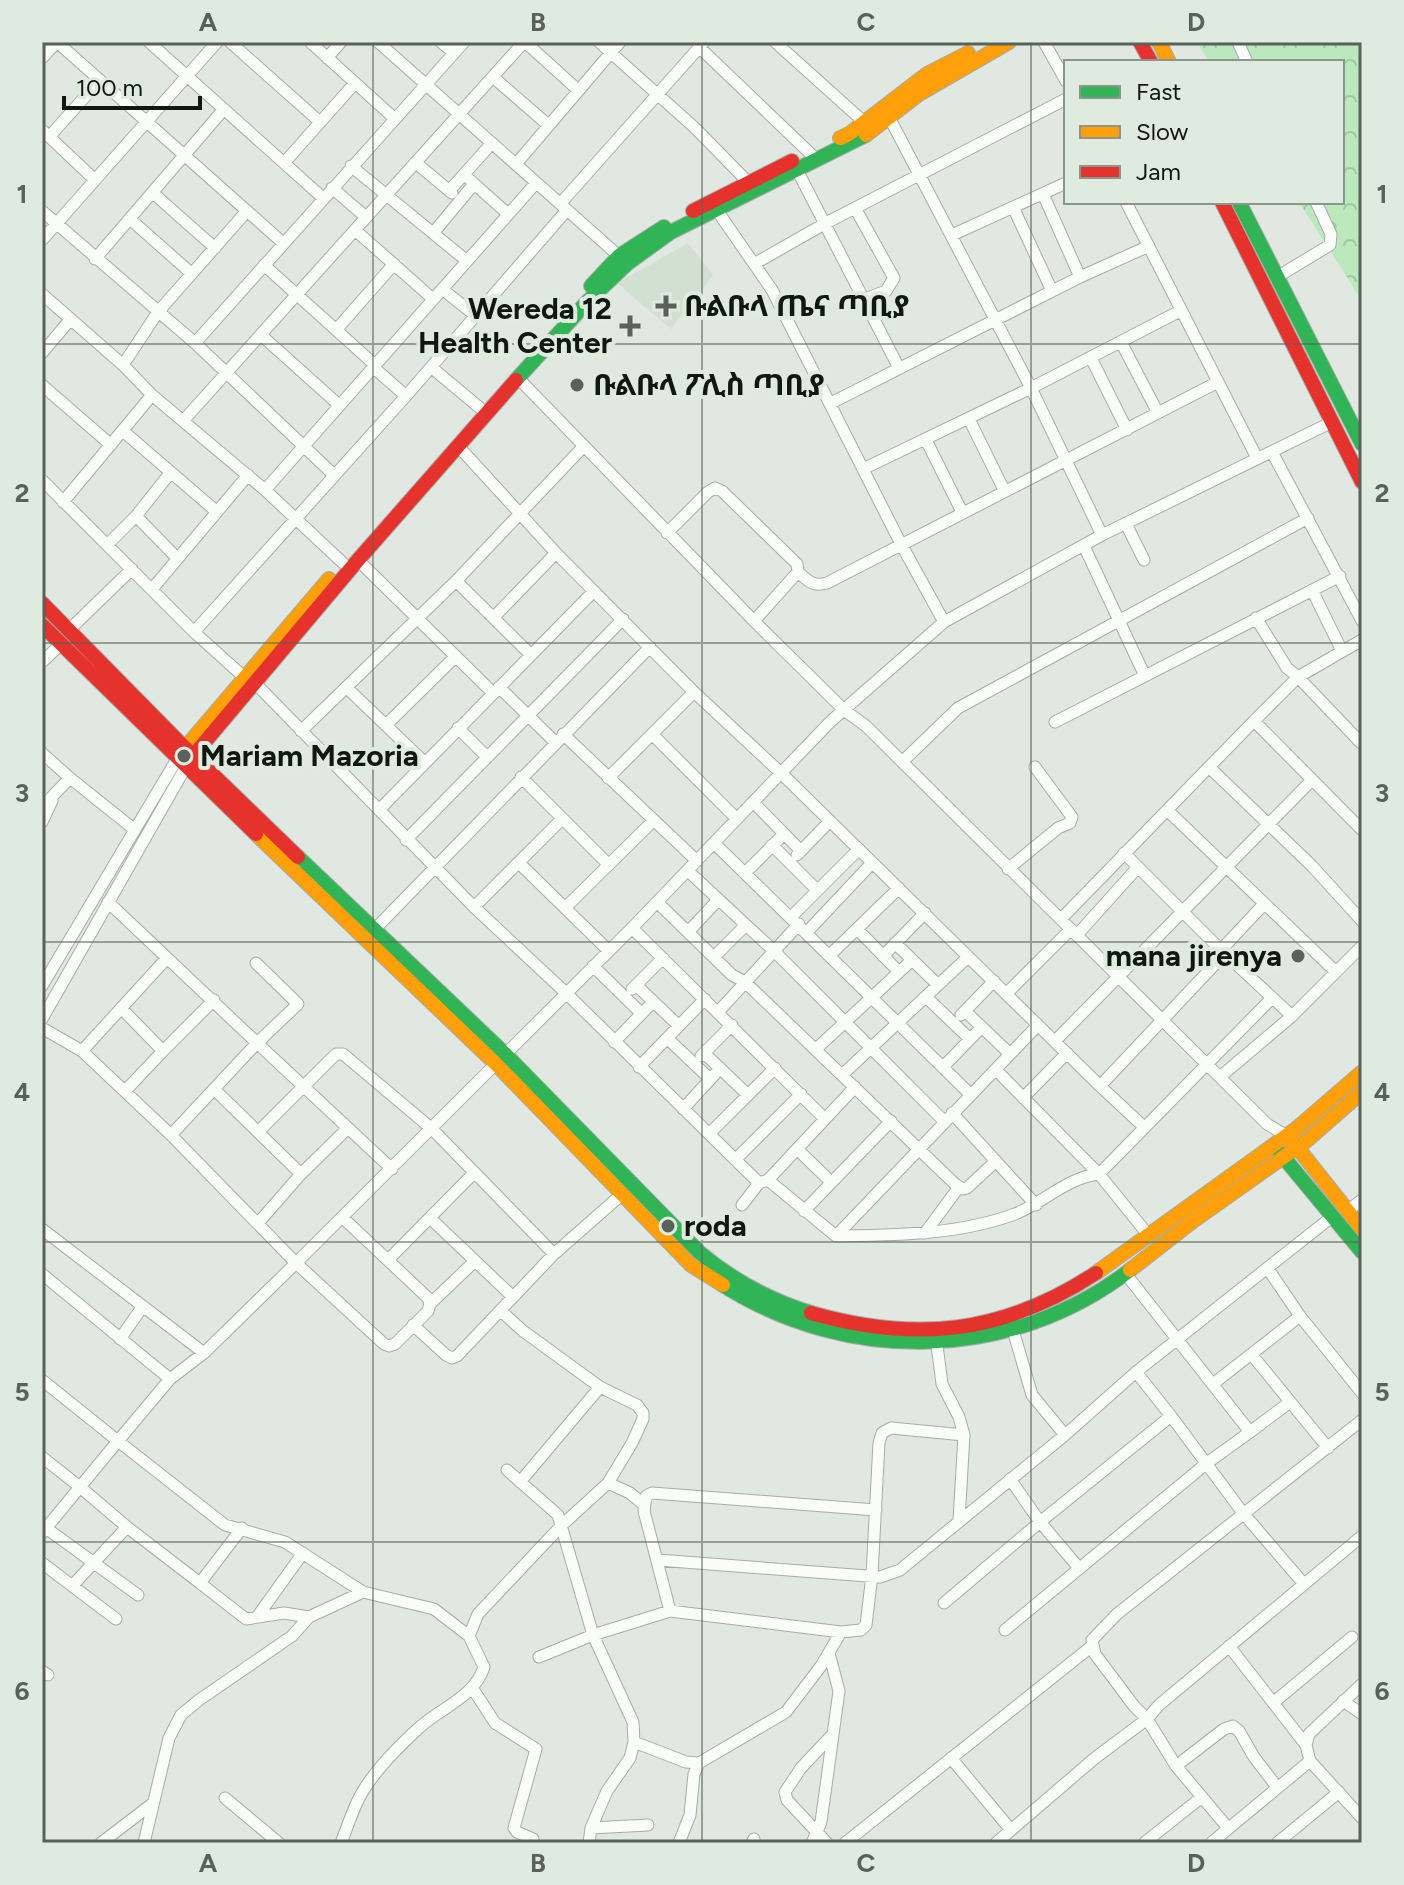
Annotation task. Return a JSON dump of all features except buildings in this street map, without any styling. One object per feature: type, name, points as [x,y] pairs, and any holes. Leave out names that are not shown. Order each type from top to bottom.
[{"type":"main road","points":[[351,561],[459,447],[588,301],[628,263],[671,232],[796,168],[849,134],[927,74],[990,42]]},
{"type":"main road","points":[[185,757],[480,408],[619,256],[648,236],[748,182],[868,134],[919,94],[1009,42]]},
{"type":"main road","points":[[1140,42],[1150,60]]},
{"type":"main road","points":[[1159,42],[1168,60]]},
{"type":"main road","points":[[1223,204],[1362,482]]},
{"type":"main road","points":[[1240,204],[1277,277],[1356,416],[1362,444]]},
{"type":"main road","points":[[42,603],[185,757],[701,1253],[730,1276],[798,1316],[843,1336],[889,1344],[937,1345],[979,1340],[1013,1330],[1065,1301],[1281,1141],[1362,1072]]},
{"type":"main road","points":[[42,625],[60,645],[375,929],[501,1060],[621,1195],[691,1265],[755,1306],[798,1316],[889,1328],[942,1331],[978,1326],[1047,1303],[1102,1290],[1284,1159],[1362,1092]]},
{"type":"main road","points":[[1281,1141],[1298,1148],[1362,1252]]},
{"type":"main road","points":[[1281,1141],[1284,1159],[1340,1214],[1362,1229]]},
{"type":"street","points":[[42,58],[57,42],[283,243]]},
{"type":"street","points":[[150,42],[284,163],[366,217]]},
{"type":"street","points":[[42,240],[217,42]]},
{"type":"street","points":[[230,42],[320,122]]},
{"type":"street","points":[[310,42],[394,118]]},
{"type":"street","points":[[327,58],[341,42]]},
{"type":"street","points":[[378,42],[619,256]]},
{"type":"street","points":[[441,42],[454,53]]},
{"type":"street","points":[[195,343],[424,83],[464,42]]},
{"type":"street","points":[[183,421],[525,42],[578,90]]},
{"type":"street","points":[[599,42],[695,128],[748,182]]},
{"type":"street","points":[[516,164],[620,42]]},
{"type":"street","points":[[775,42],[864,122]]},
{"type":"street","points":[[1044,42],[1064,77]]},
{"type":"street","points":[[194,632],[476,316],[655,94],[701,44],[813,156]]},
{"type":"street","points":[[493,77],[547,124]]},
{"type":"street","points":[[95,180],[46,133],[100,80]]},
{"type":"street","points":[[284,163],[355,83]]},
{"type":"street","points":[[754,264],[826,223],[1064,100]]},
{"type":"street","points":[[95,259],[224,109]]},
{"type":"street","points":[[889,117],[1031,388],[1102,535]]},
{"type":"street","points":[[449,191],[492,143]]},
{"type":"street","points":[[416,163],[461,200]]},
{"type":"street","points":[[351,166],[467,261]]},
{"type":"street","points":[[796,168],[899,368]]},
{"type":"street","points":[[464,175],[508,214]]},
{"type":"street","points":[[265,490],[536,183]]},
{"type":"street","points":[[434,232],[474,184]]},
{"type":"street","points":[[952,235],[1064,184]]},
{"type":"street","points":[[153,193],[215,248]]},
{"type":"street","points":[[1043,194],[1080,277]]},
{"type":"street","points":[[1127,204],[1257,458]]},
{"type":"street","points":[[1277,277],[1330,245],[1331,234],[1317,204]]},
{"type":"street","points":[[1013,207],[1052,291]]},
{"type":"street","points":[[855,208],[894,278],[886,291],[865,299]]},
{"type":"street","points":[[716,209],[772,290],[944,622]]},
{"type":"street","points":[[42,211],[195,343],[334,475]]},
{"type":"street","points":[[123,365],[158,312],[247,211]]},
{"type":"street","points":[[130,219],[192,274]]},
{"type":"street","points":[[355,230],[433,299]]},
{"type":"street","points":[[831,403],[1080,277],[1149,246]]},
{"type":"street","points":[[336,330],[394,264]]},
{"type":"street","points":[[264,265],[406,396]]},
{"type":"street","points":[[442,289],[476,316]]},
{"type":"street","points":[[42,294],[123,365],[152,395],[265,490],[294,520],[351,561],[496,690],[608,778],[697,861]]},
{"type":"street","points":[[863,469],[969,419],[1180,311]]},
{"type":"street","points":[[42,353],[70,320]]},
{"type":"street","points":[[261,335],[339,405]]},
{"type":"street","points":[[1121,342],[1158,413]]},
{"type":"street","points":[[1091,358],[1127,430]]},
{"type":"street","points":[[431,367],[480,408]]},
{"type":"street","points":[[518,378],[754,621],[844,710],[866,726],[1281,1141]]},
{"type":"street","points":[[667,533],[715,488],[722,491],[797,564],[798,572],[814,585],[827,583],[1218,382]]},
{"type":"street","points":[[42,385],[111,445]]},
{"type":"street","points":[[63,502],[152,395]]},
{"type":"street","points":[[969,419],[1004,490]]},
{"type":"street","points":[[138,1595],[44,1531],[170,1379],[204,1353],[343,1218],[844,710],[944,622],[1102,535],[1332,422]]},
{"type":"street","points":[[123,431],[217,512]]},
{"type":"street","points":[[926,440],[962,512]]},
{"type":"street","points":[[459,447],[556,553],[694,692],[1144,1127]]},
{"type":"street","points":[[301,731],[456,581],[583,447]]},
{"type":"street","points":[[1272,452],[1362,621]]},
{"type":"street","points":[[107,545],[136,516],[171,472]]},
{"type":"street","points":[[153,588],[248,475]]},
{"type":"street","points":[[42,480],[194,632],[283,709],[406,840],[709,1134],[736,1159],[836,1236],[925,1233],[991,1222],[1036,1205],[1081,1178],[1099,1174],[1272,998]]},
{"type":"street","points":[[136,516],[177,558]]},
{"type":"street","points":[[902,762],[958,708],[1308,518]]},
{"type":"street","points":[[1126,524],[1144,560]]},
{"type":"street","points":[[1084,546],[1144,674]]},
{"type":"street","points":[[494,617],[556,553]]},
{"type":"street","points":[[69,630],[132,569]]},
{"type":"street","points":[[754,621],[798,572]]},
{"type":"street","points":[[1055,722],[1340,576]]},
{"type":"street","points":[[456,581],[531,655]]},
{"type":"street","points":[[1312,590],[1342,651]]},
{"type":"street","points":[[379,810],[594,591]]},
{"type":"street","points":[[1256,618],[1287,668],[1362,744]]},
{"type":"street","points":[[406,840],[623,619]]},
{"type":"street","points":[[1061,919],[1298,677],[1362,640]]},
{"type":"street","points":[[42,662],[60,645]]},
{"type":"street","points":[[375,929],[650,647]]},
{"type":"street","points":[[386,725],[456,656]]},
{"type":"street","points":[[346,687],[424,762]]},
{"type":"street","points":[[608,778],[694,692]]},
{"type":"street","points":[[1254,721],[1362,830]]},
{"type":"street","points":[[458,728],[487,757]]},
{"type":"street","points":[[652,734],[736,818]]},
{"type":"street","points":[[42,753],[135,830]]},
{"type":"street","points":[[42,986],[135,830],[185,757]]},
{"type":"street","points":[[42,1019],[185,757]]},
{"type":"street","points":[[1008,869],[1058,828],[1070,823],[1072,817],[1035,767]]},
{"type":"street","points":[[1209,767],[1362,921]]},
{"type":"street","points":[[521,777],[608,864]]},
{"type":"street","points":[[42,807],[70,778]]},
{"type":"street","points":[[1055,1041],[1312,780]]},
{"type":"street","points":[[42,822],[56,793]]},
{"type":"street","points":[[753,802],[801,851]]},
{"type":"street","points":[[1167,810],[1336,972]]},
{"type":"street","points":[[474,907],[562,819]]},
{"type":"street","points":[[565,908],[653,821]]},
{"type":"street","points":[[790,862],[830,821]]},
{"type":"street","points":[[745,873],[784,834]]},
{"type":"street","points":[[714,843],[970,1094]]},
{"type":"street","points":[[772,845],[817,890]]},
{"type":"street","points":[[799,924],[817,890],[859,849]]},
{"type":"street","points":[[1124,853],[1292,1016]]},
{"type":"street","points":[[519,863],[609,951]]},
{"type":"street","points":[[718,1012],[799,924],[872,863]]},
{"type":"street","points":[[1007,993],[1074,932],[1138,867]]},
{"type":"street","points":[[688,871],[773,950],[871,1049],[996,1161],[1036,1205]]},
{"type":"street","points":[[830,955],[899,888]]},
{"type":"street","points":[[688,932],[718,900]]},
{"type":"street","points":[[108,902],[392,1169]]},
{"type":"street","points":[[657,902],[959,1187],[967,1188],[996,1161]]},
{"type":"street","points":[[1100,1086],[1164,1021],[1218,961],[1221,950],[1264,904]]},
{"type":"street","points":[[883,956],[925,913]]},
{"type":"street","points":[[714,957],[746,925]]},
{"type":"street","points":[[632,928],[825,1119]]},
{"type":"street","points":[[857,929],[899,972]]},
{"type":"street","points":[[895,943],[938,985]]},
{"type":"street","points":[[1220,1077],[1292,1016],[1362,946]]},
{"type":"street","points":[[842,1075],[968,957]]},
{"type":"street","points":[[82,1051],[167,958]]},
{"type":"street","points":[[624,996],[663,958]]},
{"type":"street","points":[[816,1049],[911,961]]},
{"type":"street","points":[[171,1135],[298,1004],[256,963]]},
{"type":"street","points":[[593,966],[641,1013]]},
{"type":"street","points":[[953,1023],[994,981]]},
{"type":"street","points":[[636,985],[679,1026]]},
{"type":"street","points":[[926,997],[970,1039]]},
{"type":"street","points":[[639,1067],[705,999]]},
{"type":"street","points":[[126,1090],[214,1000]]},
{"type":"street","points":[[614,1042],[653,1002]]},
{"type":"street","points":[[121,1008],[163,1051]]},
{"type":"street","points":[[965,1011],[1010,1054]]},
{"type":"street","points":[[694,1064],[732,1025]]},
{"type":"street","points":[[836,1236],[1038,1025]]},
{"type":"street","points":[[943,1067],[982,1027]]},
{"type":"street","points":[[42,1028],[82,1051],[126,1090],[296,1263],[384,1344],[395,1344],[428,1311],[430,1304],[475,1261]]},
{"type":"street","points":[[667,1038],[710,1079]]},
{"type":"street","points":[[704,1053],[748,1095]]},
{"type":"street","points":[[1023,1098],[1067,1053]]},
{"type":"street","points":[[258,1132],[336,1054],[343,1054],[432,1129],[554,1254]]},
{"type":"street","points":[[683,1109],[720,1068]]},
{"type":"street","points":[[709,1134],[775,1068]]},
{"type":"street","points":[[996,1070],[1099,1174],[1149,1236]]},
{"type":"street","points":[[742,1205],[855,1087]]},
{"type":"street","points":[[215,1090],[301,1174]]},
{"type":"street","points":[[736,1159],[801,1094]]},
{"type":"street","points":[[804,1211],[891,1121]]},
{"type":"street","points":[[259,1222],[301,1174],[347,1129]]},
{"type":"street","points":[[797,1149],[831,1182]]},
{"type":"street","points":[[389,1259],[474,1173]]},
{"type":"street","points":[[925,1233],[959,1187]]},
{"type":"street","points":[[413,1325],[452,1358],[466,1348],[554,1254],[621,1195]]},
{"type":"street","points":[[658,1560],[872,1575],[889,1575],[900,1570],[1065,1435],[1136,1372],[1362,1200]]},
{"type":"street","points":[[343,1218],[389,1259],[428,1298],[430,1304]]},
{"type":"street","points":[[430,1218],[513,1297]]},
{"type":"street","points":[[42,1229],[204,1353]]},
{"type":"street","points":[[1268,1269],[1300,1316],[1362,1393]]},
{"type":"street","points":[[1125,1273],[1250,1432]]},
{"type":"street","points":[[42,1274],[170,1379]]},
{"type":"street","points":[[120,1339],[143,1306]]},
{"type":"street","points":[[469,1636],[478,1614],[562,1525],[608,1483],[643,1419],[637,1405],[600,1387],[523,1331],[501,1311]]},
{"type":"street","points":[[1213,1384],[1300,1316]]},
{"type":"street","points":[[1013,1330],[1032,1395],[1065,1435]]},
{"type":"street","points":[[937,1345],[942,1384],[959,1417],[964,1435],[959,1520]]},
{"type":"street","points":[[1252,1355],[1328,1448]]},
{"type":"street","points":[[1136,1372],[1243,1513],[1303,1583]]},
{"type":"street","points":[[42,1380],[225,1525],[285,1542],[363,1592],[434,1609],[469,1636],[484,1667],[480,1681],[420,1727],[369,1782],[341,1843]]},
{"type":"street","points":[[520,1482],[600,1387]]},
{"type":"street","points":[[1005,1630],[1207,1463],[1290,1402]]},
{"type":"street","points":[[944,1603],[1171,1416]]},
{"type":"street","points":[[1228,1828],[1176,1766],[1147,1719],[1095,1654],[1092,1646],[1094,1634],[1362,1420]]},
{"type":"street","points":[[539,1657],[593,1635],[670,1611],[841,1632],[861,1630],[866,1625],[872,1575],[882,1433],[891,1428],[964,1435]]},
{"type":"street","points":[[42,1457],[246,1619],[284,1613],[309,1617]]},
{"type":"street","points":[[507,1470],[558,1515],[593,1635],[633,1722],[634,1742],[630,1758],[607,1791],[591,1828],[589,1843]]},
{"type":"street","points":[[1010,1479],[1040,1522],[1079,1568]]},
{"type":"street","points":[[608,1483],[630,1493],[643,1504],[670,1611]]},
{"type":"street","points":[[643,1504],[646,1496],[652,1493],[876,1510]]},
{"type":"street","points":[[72,1586],[127,1527]]},
{"type":"street","points":[[200,1583],[242,1528]]},
{"type":"street","points":[[996,1843],[1362,1536]]},
{"type":"street","points":[[257,1617],[303,1553]]},
{"type":"street","points":[[42,1563],[116,1619]]},
{"type":"street","points":[[144,1843],[169,1738],[181,1715],[292,1636],[309,1617],[363,1592]]},
{"type":"street","points":[[634,1742],[686,1762],[699,1763],[786,1712],[841,1632]]},
{"type":"street","points":[[1273,1703],[1352,1637]]},
{"type":"street","points":[[845,1843],[1092,1646]]},
{"type":"street","points":[[1229,1646],[1306,1745],[1310,1761],[1362,1818]]},
{"type":"street","points":[[815,1838],[821,1822],[839,1691],[829,1653]]},
{"type":"street","points":[[1306,1745],[1309,1734],[1362,1684]]},
{"type":"street","points":[[473,1689],[495,1723],[536,1749],[514,1828],[533,1839],[533,1843]]},
{"type":"street","points":[[1343,1701],[1362,1714]]},
{"type":"street","points":[[1176,1766],[1224,1729],[1233,1726],[1277,1787]]},
{"type":"street","points":[[827,1843],[815,1838],[787,1800],[785,1792],[801,1768],[832,1735]]},
{"type":"street","points":[[951,1758],[1011,1830]]},
{"type":"street","points":[[1211,1843],[1310,1761]]},
{"type":"street","points":[[679,1843],[690,1815],[694,1774],[699,1763]]},
{"type":"street","points":[[1277,1843],[1339,1792]]},
{"type":"street","points":[[1144,1843],[1202,1797]]},
{"type":"street","points":[[225,1798],[279,1843]]},
{"type":"street","points":[[101,1843],[152,1804]]},
{"type":"street","points":[[591,1828],[648,1825]]},
{"type":"shaded area","name":"ቡልቡላ ጤና ጣቢያ","points":[[688,243],[713,275],[671,329],[617,283]]},
{"type":"green space","points":[[1197,42],[1362,42],[1362,301],[1300,204],[1344,204],[1344,60],[1208,60]]},
{"type":"traffic: fast","points":[[516,380],[588,301],[628,263],[671,232],[866,135]]},
{"type":"traffic: fast","points":[[1240,204],[1362,444]]},
{"type":"traffic: fast","points":[[591,286],[619,256],[664,227]]},
{"type":"traffic: fast","points":[[298,857],[504,1053],[699,1252],[752,1288],[811,1313]]},
{"type":"traffic: fast","points":[[1280,1153],[1362,1252]]},
{"type":"traffic: fast","points":[[723,1285],[772,1311],[823,1329],[876,1339],[930,1342],[983,1336],[1034,1322],[1084,1300],[1130,1270]]},
{"type":"traffic: slow","points":[[866,135],[919,94],[1009,42]]},
{"type":"traffic: slow","points":[[1159,42],[1168,60]]},
{"type":"traffic: slow","points":[[840,138],[927,74],[968,53]]},
{"type":"traffic: slow","points":[[186,747],[329,579]]},
{"type":"traffic: slow","points":[[256,834],[496,1064],[691,1265],[723,1285]]},
{"type":"traffic: slow","points":[[1096,1273],[1296,1129],[1362,1072]]},
{"type":"traffic: slow","points":[[1130,1270],[1306,1141],[1362,1092]]},
{"type":"traffic: slow","points":[[1293,1142],[1362,1229]]},
{"type":"traffic: jam","points":[[1140,42],[1150,60]]},
{"type":"traffic: jam","points":[[693,211],[792,161]]},
{"type":"traffic: jam","points":[[1223,204],[1362,482]]},
{"type":"traffic: jam","points":[[193,756],[358,560],[516,380]]},
{"type":"traffic: jam","points":[[42,603],[298,857]]},
{"type":"traffic: jam","points":[[42,625],[256,834]]},
{"type":"traffic: jam","points":[[811,1313],[887,1328],[923,1330],[958,1327],[1027,1309],[1096,1273]]},
{"type":"place","name":"ቡልቡላ ጤና ጣቢያ","points":[[666,306]]},
{"type":"place","name":"Wereda 12 Health Center","points":[[630,326]]},
{"type":"place","name":"ቡልቡላ ፖሊስ ጣቢያ","points":[[577,385]]},
{"type":"place","name":"Mariam Mazoria","points":[[184,756]]},
{"type":"place","name":"mana jirenya","points":[[1298,956]]},
{"type":"place","name":"roda","points":[[668,1226]]}]
